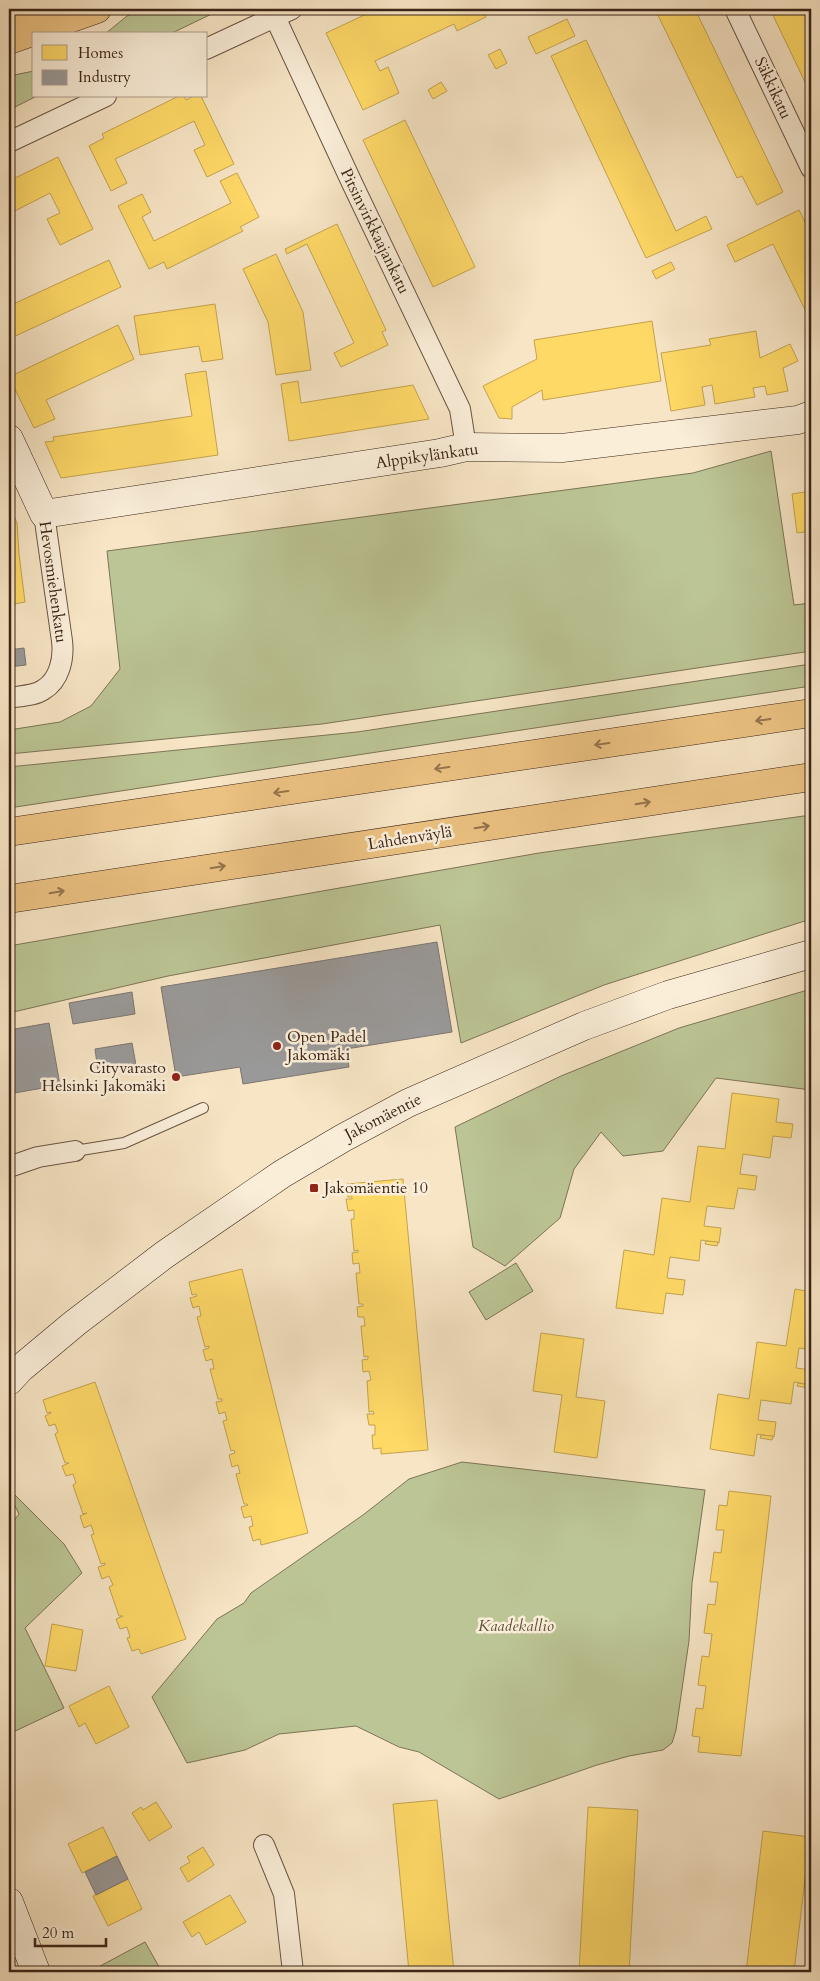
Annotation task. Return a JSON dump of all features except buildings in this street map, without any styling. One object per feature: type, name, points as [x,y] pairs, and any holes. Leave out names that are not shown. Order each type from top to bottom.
[{"type":"main road","points":[[9,16],[30,9]]},
{"type":"main road","points":[[9,40],[97,9]]},
{"type":"main road","points":[[9,832],[811,713]]},
{"type":"main road","name":"Lahdenväylä","points":[[9,899],[811,777]]},
{"type":"street","name":"Säkkikatu","points":[[735,9],[811,168]]},
{"type":"street","points":[[208,48],[283,13]]},
{"type":"street","name":"Pitsinvirkkaajankatu","points":[[283,13],[352,183],[460,409],[466,447]]},
{"type":"street","points":[[9,142],[102,98]]},
{"type":"street","name":"Alppikylänkatu","points":[[44,514],[466,447],[562,448],[798,420],[811,415]]},
{"type":"street","name":"Hevosmiehenkatu","points":[[9,439],[44,514],[63,653],[61,666],[53,681],[43,690],[9,698]]},
{"type":"street","name":"Jakomäentie","points":[[9,1381],[21,1368],[75,1323],[164,1255],[282,1174],[352,1133],[417,1100],[584,1026],[668,995],[811,954]]},
{"type":"street","points":[[9,1167],[38,1157],[75,1151]]},
{"type":"street","points":[[264,1845],[284,1894],[293,1972]]},
{"type":"street","points":[[9,1902],[36,1972]]},
{"type":"lane","points":[[75,1151],[124,1143],[204,1108]]},
{"type":"green space","points":[[142,9],[222,9],[174,32],[107,32],[127,16]]},
{"type":"green space","points":[[32,71],[33,98],[9,110],[9,76]]},
{"type":"green space","points":[[771,451],[794,605],[811,603],[811,651],[322,724],[9,754],[9,730],[60,722],[91,706],[120,669],[107,551],[693,473]]},
{"type":"green space","points":[[811,664],[811,686],[9,808],[9,767],[357,732]]},
{"type":"green space","points":[[811,815],[811,919],[604,985],[461,1043],[440,925],[168,976],[9,1013],[9,946],[539,853]]},
{"type":"green space","points":[[811,989],[811,1090],[716,1078],[663,1151],[623,1156],[601,1132],[574,1169],[560,1218],[505,1266],[473,1247],[455,1127],[561,1076],[679,1028]]},
{"type":"green space","points":[[516,1263],[533,1291],[486,1320],[469,1292]]},
{"type":"green space","name":"Kaadekallio","points":[[462,1462],[705,1490],[692,1583],[689,1641],[676,1730],[672,1743],[663,1750],[629,1756],[597,1765],[499,1799],[419,1752],[399,1747],[356,1726],[279,1734],[245,1750],[187,1763],[152,1697],[217,1619],[244,1603],[251,1593],[363,1515],[409,1479]]},
{"type":"green space","points":[[9,1492],[14,1494],[64,1544],[82,1573],[25,1628],[64,1708],[9,1734],[9,1527],[19,1514],[13,1502],[9,1500]]},
{"type":"green space","points":[[145,1942],[162,1972],[89,1972]]},
{"type":"place","name":"Open Padel Jakomäki","points":[[277,1046]]},
{"type":"place","name":"Cityvarasto Helsinki Jakomäki","points":[[176,1077]]},
{"type":"place","name":"Jakomäentie 10","points":[[314,1188]]}]
